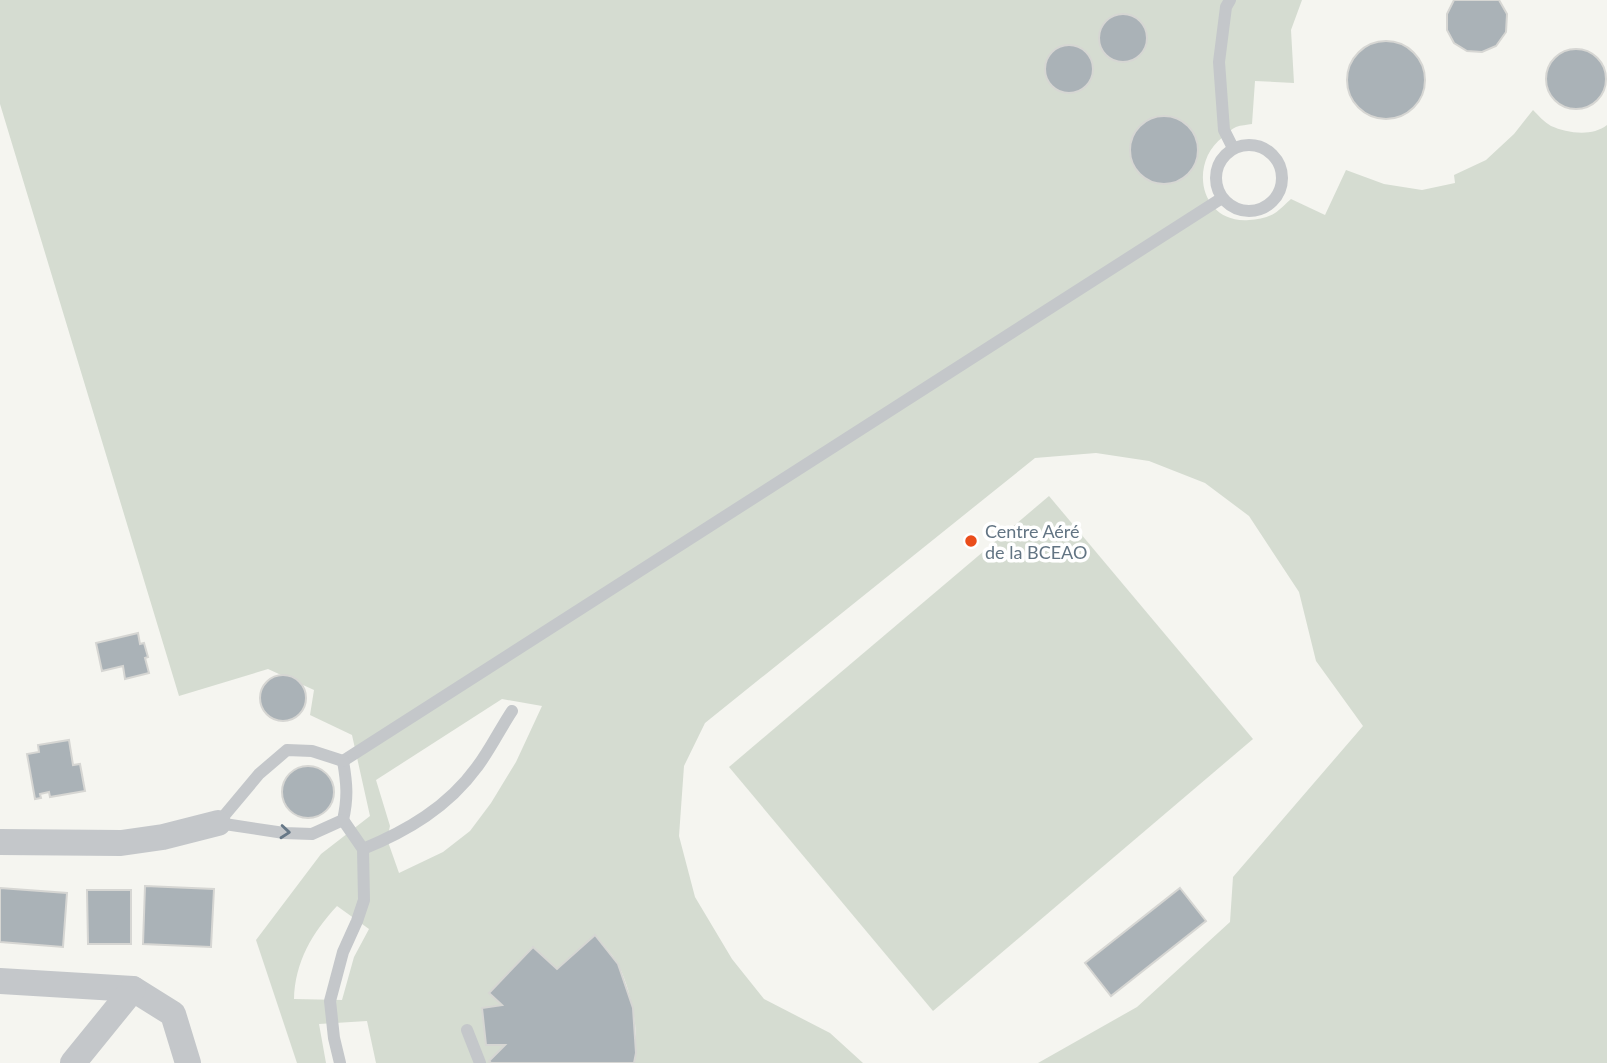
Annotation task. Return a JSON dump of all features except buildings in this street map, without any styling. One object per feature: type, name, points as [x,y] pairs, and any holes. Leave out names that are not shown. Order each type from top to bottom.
[{"type":"street","points":[[0,842],[121,844],[218,823]]},
{"type":"street","points":[[0,981],[133,989],[173,1014],[188,1063]]},
{"type":"street","points":[[73,1063],[133,989]]},
{"type":"lane","points":[[1230,0],[1226,7],[1219,62],[1224,130],[1233,148]]},
{"type":"lane","points":[[1248,144],[1262,147],[1274,156],[1281,170],[1281,185],[1275,199],[1263,208],[1248,211],[1233,208],[1222,198],[1216,185],[1216,170],[1222,158],[1233,148],[1248,144]]},
{"type":"lane","points":[[343,761],[1222,198]]},
{"type":"lane","points":[[363,849],[416,824],[451,799],[478,767],[512,710]]},
{"type":"lane","points":[[218,823],[259,774],[287,750],[312,751],[343,761]]},
{"type":"lane","points":[[218,823],[284,833],[312,834],[342,820],[347,802],[343,761]]},
{"type":"lane","points":[[340,1063],[330,1000],[343,952],[364,900],[363,849],[342,820]]},
{"type":"lane","points":[[467,1030],[480,1063]]},
{"type":"shaded area","points":[[0,0],[1302,0],[1291,30],[1294,83],[1255,81],[1252,124],[1231,130],[1212,148],[1205,162],[1204,190],[1219,212],[1232,219],[1249,220],[1272,215],[1291,199],[1325,215],[1346,170],[1384,184],[1422,190],[1455,183],[1454,175],[1486,160],[1514,134],[1533,110],[1548,124],[1564,130],[1579,133],[1601,129],[1607,125],[1607,1063],[1038,1063],[1137,1007],[1230,922],[1233,877],[1363,726],[1316,661],[1299,592],[1249,516],[1205,483],[1149,461],[1096,453],[1035,458],[705,723],[684,766],[679,836],[695,897],[732,959],[764,999],[830,1033],[863,1063],[634,1063],[634,1014],[628,989],[617,962],[595,935],[557,969],[532,947],[489,993],[502,1005],[482,1008],[486,1045],[505,1045],[491,1063],[376,1063],[367,1021],[319,1024],[326,1063],[297,1063],[256,940],[321,854],[370,816],[352,735],[310,715],[314,690],[268,669],[179,696],[0,104]],"holes":[[[502,699],[542,706],[516,762],[470,831],[443,852],[399,873],[387,839],[390,826],[376,780]],[[337,906],[369,929],[354,957],[342,1000],[294,999],[301,960],[320,927]]]},
{"type":"shaded area","points":[[1049,496],[1253,739],[933,1011],[729,767]]},
{"type":"place","name":"Centre Aéré de la BCEAO","points":[[971,541]]}]
